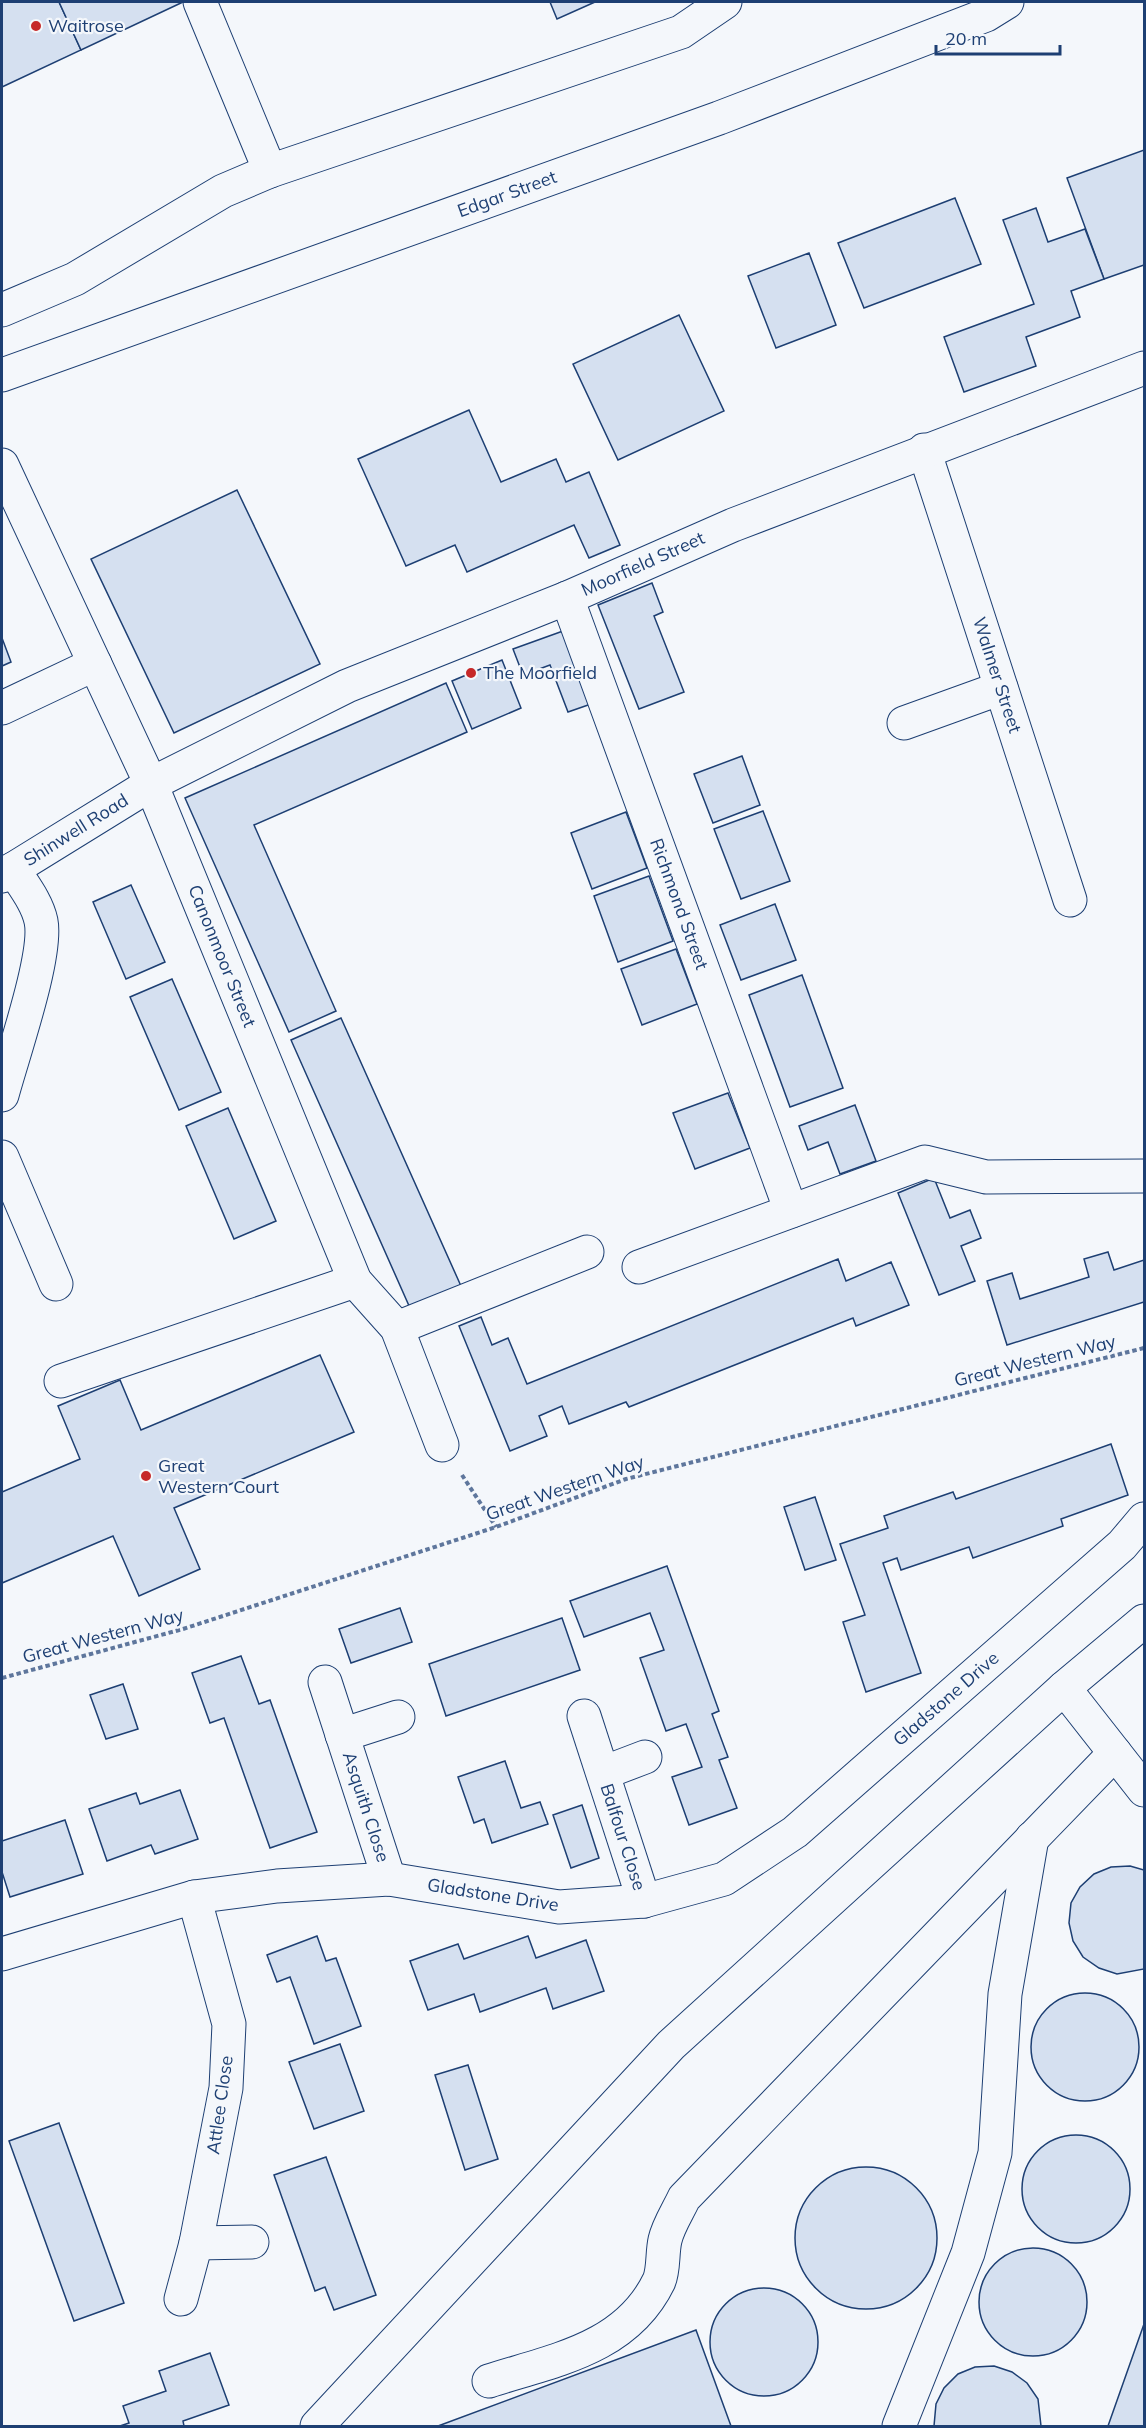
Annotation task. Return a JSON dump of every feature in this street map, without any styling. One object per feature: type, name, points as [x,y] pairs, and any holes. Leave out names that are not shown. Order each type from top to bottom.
[{"type":"main road","points":[[200,2],[270,171]]},
{"type":"main road","points":[[2,310],[75,279],[223,191],[270,171],[681,33],[725,2]]},
{"type":"main road","name":"Edgar Street","points":[[2,375],[719,118],[986,15],[1007,2]]},
{"type":"main road","name":"Moorfield Street","points":[[151,783],[347,686],[567,598],[733,525],[924,450],[1144,368]]},
{"type":"main road","name":"Walmer Street","points":[[924,450],[1070,900]]},
{"type":"main road","name":"Canonmoor Street","points":[[2,465],[151,783],[355,1281],[397,1328],[442,1445]]},
{"type":"main road","name":"Richmond Street","points":[[567,598],[791,1211]]},
{"type":"main road","points":[[2,708],[95,664]]},
{"type":"main road","points":[[904,723],[1001,688]]},
{"type":"main road","name":"Shinwell Road","points":[[7,873],[151,783]]},
{"type":"main road","points":[[2,1095],[42,949],[41,922],[38,913],[7,873]]},
{"type":"main road","points":[[2,1157],[56,1284]]},
{"type":"main road","points":[[639,1267],[925,1162],[986,1177],[1144,1176]]},
{"type":"main road","points":[[397,1328],[586,1252]]},
{"type":"main road","points":[[61,1381],[355,1281]]},
{"type":"main road","name":"Gladstone Drive","points":[[2,1954],[194,1897],[277,1886],[389,1879],[559,1907],[644,1901],[724,1879],[795,1832],[1122,1545],[1144,1519]]},
{"type":"main road","points":[[316,2427],[671,2045],[1064,1688],[1144,1621]]},
{"type":"main road","name":"Asquith Close","points":[[325,1682],[389,1879]]},
{"type":"main road","points":[[1064,1688],[1144,1790]]},
{"type":"main road","name":"Balfour Close","points":[[585,1716],[644,1901]]},
{"type":"main road","name":"Asquith Close","points":[[342,1735],[398,1717]]},
{"type":"main road","points":[[489,2381],[592,2348],[616,2332],[646,2302],[660,2279],[665,2239],[684,2198],[1115,1753]]},
{"type":"main road","name":"Balfour Close","points":[[603,1773],[645,1757]]},
{"type":"main road","points":[[899,2427],[968,2253],[995,2153],[1005,1994],[1032,1838]]},
{"type":"main road","name":"Attlee Close","points":[[180,2300],[196,2243],[226,2088],[228,2024],[194,1897]]},
{"type":"main road","points":[[196,2243],[252,2242]]},
{"type":"path","name":"Great Western Way","points":[[2,1678],[183,1629],[496,1527],[626,1479],[1144,1348]]},
{"type":"path","points":[[442,1445],[496,1527]]},
{"type":"building","name":"Waitrose","points":[[2,2],[59,2],[81,50],[2,87]]},
{"type":"building","points":[[59,2],[183,2],[81,50]]},
{"type":"building","points":[[550,2],[595,2],[557,19]]},
{"type":"building","points":[[1144,150],[1144,265],[1104,279],[1067,178]]},
{"type":"building","points":[[955,198],[981,264],[864,308],[838,243]]},
{"type":"building","points":[[1036,208],[1048,242],[1085,229],[1104,279],[1071,291],[1080,317],[1026,337],[1036,366],[964,392],[944,337],[1034,304],[1003,220]]},
{"type":"building","points":[[809,253],[836,325],[776,348],[748,276]]},
{"type":"building","points":[[679,315],[724,411],[618,460],[573,364]]},
{"type":"building","points":[[469,410],[501,482],[556,459],[566,482],[589,472],[620,545],[589,558],[574,525],[467,572],[455,545],[406,566],[358,459]]},
{"type":"building","points":[[237,490],[320,664],[174,733],[91,559]]},
{"type":"building","points":[[652,583],[663,612],[654,616],[684,692],[639,709],[598,605]]},
{"type":"building","points":[[563,631],[591,704],[568,712],[550,665],[523,675],[513,649]]},
{"type":"building","points":[[2,638],[11,662],[2,666]]},
{"type":"building","points":[[502,660],[521,708],[472,729],[452,681]]},
{"type":"building","points":[[446,683],[467,732],[254,825],[336,1011],[289,1032],[185,798]]},
{"type":"building","points":[[742,756],[760,805],[713,823],[694,774]]},
{"type":"building","points":[[763,811],[790,881],[741,899],[714,829]]},
{"type":"building","points":[[626,812],[647,868],[592,889],[571,833]]},
{"type":"building","points":[[649,876],[673,941],[618,962],[594,896]]},
{"type":"building","points":[[131,885],[165,962],[126,979],[93,902]]},
{"type":"building","points":[[775,904],[796,960],[741,980],[720,925]]},
{"type":"building","points":[[676,949],[697,1004],[642,1025],[621,969]]},
{"type":"building","points":[[802,975],[843,1088],[790,1107],[749,995]]},
{"type":"building","points":[[172,979],[221,1092],[179,1110],[130,997]]},
{"type":"building","points":[[341,1018],[465,1295],[414,1317],[291,1040]]},
{"type":"building","points":[[728,1093],[750,1148],[695,1169],[673,1113]]},
{"type":"building","points":[[855,1105],[876,1161],[840,1174],[828,1142],[808,1150],[799,1126]]},
{"type":"building","points":[[228,1108],[276,1221],[234,1239],[186,1126]]},
{"type":"building","points":[[934,1178],[950,1218],[970,1210],[981,1238],[961,1246],[975,1281],[939,1295],[898,1193]]},
{"type":"building","points":[[1108,1252],[1114,1270],[1144,1260],[1144,1302],[1007,1345],[987,1281],[1012,1273],[1020,1299],[1089,1277],[1084,1259]]},
{"type":"building","points":[[838,1259],[846,1281],[891,1262],[909,1305],[856,1326],[853,1318],[629,1407],[626,1402],[569,1424],[562,1406],[539,1416],[547,1436],[510,1451],[459,1326],[481,1317],[492,1345],[508,1338],[527,1384]]},
{"type":"building","name":"Great Western Court","points":[[320,1355],[354,1432],[174,1508],[200,1569],[139,1596],[113,1536],[2,1583],[2,1492],[80,1459],[58,1406],[120,1380],[141,1430]]},
{"type":"building","points":[[1111,1444],[1128,1495],[1061,1519],[1063,1526],[973,1558],[969,1547],[901,1570],[897,1558],[883,1563],[921,1673],[866,1692],[843,1622],[865,1615],[840,1544],[888,1528],[884,1516],[953,1492],[956,1499]]},
{"type":"building","points":[[815,1497],[836,1560],[805,1570],[784,1507]]},
{"type":"building","points":[[667,1566],[719,1711],[712,1714],[728,1757],[719,1760],[737,1808],[689,1825],[672,1777],[702,1767],[686,1724],[666,1731],[640,1658],[664,1650],[650,1613],[584,1637],[570,1601]]},
{"type":"building","points":[[400,1608],[412,1642],[351,1663],[339,1629]]},
{"type":"building","points":[[562,1618],[580,1670],[446,1716],[429,1664]]},
{"type":"building","points":[[241,1656],[259,1704],[270,1700],[317,1832],[270,1848],[224,1718],[210,1723],[192,1673]]},
{"type":"building","points":[[123,1684],[138,1729],[106,1739],[90,1695]]},
{"type":"building","points":[[505,1761],[521,1808],[540,1802],[548,1824],[492,1843],[484,1819],[474,1823],[458,1777]]},
{"type":"building","points":[[180,1790],[198,1839],[155,1854],[151,1845],[107,1861],[89,1809],[136,1793],[140,1804]]},
{"type":"building","points":[[582,1805],[599,1858],[571,1868],[553,1815]]},
{"type":"building","points":[[65,1820],[83,1874],[10,1897],[2,1872],[2,1841]]},
{"type":"building","points":[[1130,1866],[1144,1870],[1144,1969],[1117,1974],[1099,1968],[1083,1957],[1073,1941],[1069,1923],[1071,1903],[1080,1887],[1094,1874],[1111,1867]]},
{"type":"building","points":[[317,1936],[326,1961],[336,1958],[361,2026],[314,2044],[290,1977],[277,1982],[267,1955]]},
{"type":"building","points":[[528,1936],[536,1958],[586,1940],[604,1991],[553,2009],[546,1988],[480,2012],[474,1994],[428,2010],[410,1961],[458,1944],[464,1959]]},
{"type":"building","points":[[1085,1993],[1106,1997],[1123,2009],[1135,2026],[1139,2047],[1135,2068],[1123,2085],[1106,2097],[1085,2101],[1064,2097],[1047,2085],[1035,2068],[1031,2047],[1035,2026],[1047,2009],[1064,1997]]},
{"type":"building","points":[[340,2044],[364,2111],[314,2129],[289,2062]]},
{"type":"building","points":[[468,2065],[498,2159],[465,2170],[435,2075]]},
{"type":"building","points":[[59,2123],[124,2303],[74,2321],[9,2141]]},
{"type":"building","points":[[1076,2135],[1097,2139],[1114,2151],[1126,2168],[1130,2189],[1126,2210],[1114,2227],[1097,2239],[1076,2243],[1055,2239],[1038,2227],[1026,2210],[1022,2189],[1026,2168],[1038,2151],[1055,2139]]},
{"type":"building","points":[[326,2157],[376,2295],[334,2310],[325,2287],[315,2291],[274,2175]]},
{"type":"building","points":[[866,2167],[893,2173],[916,2188],[931,2211],[937,2238],[931,2265],[916,2288],[893,2303],[866,2309],[839,2303],[816,2288],[801,2265],[795,2238],[801,2211],[816,2188],[839,2173]]},
{"type":"building","points":[[1033,2248],[1054,2252],[1071,2264],[1083,2281],[1087,2302],[1083,2323],[1071,2340],[1054,2352],[1033,2356],[1012,2352],[995,2340],[983,2323],[979,2302],[983,2281],[995,2264],[1012,2252]]},
{"type":"building","points":[[764,2288],[785,2292],[802,2304],[814,2321],[818,2342],[814,2363],[802,2380],[785,2392],[764,2396],[743,2392],[726,2380],[714,2363],[710,2342],[714,2321],[726,2304],[743,2292]]},
{"type":"building","points":[[1144,2324],[1144,2426],[1108,2426]]},
{"type":"building","points":[[696,2330],[731,2426],[438,2426]]},
{"type":"building","points":[[210,2353],[229,2405],[183,2421],[184,2426],[120,2426],[129,2423],[123,2406],[166,2391],[159,2371]]},
{"type":"building","points":[[994,2366],[1012,2372],[1027,2383],[1038,2399],[1041,2426],[934,2426],[936,2404],[944,2388],[958,2374],[975,2367]]},
{"type":"place","name":"Waitrose","points":[[36,26]]},
{"type":"place","name":"The Moorfield","points":[[471,673]]},
{"type":"place","name":"Great Western Court","points":[[146,1476]]}]
